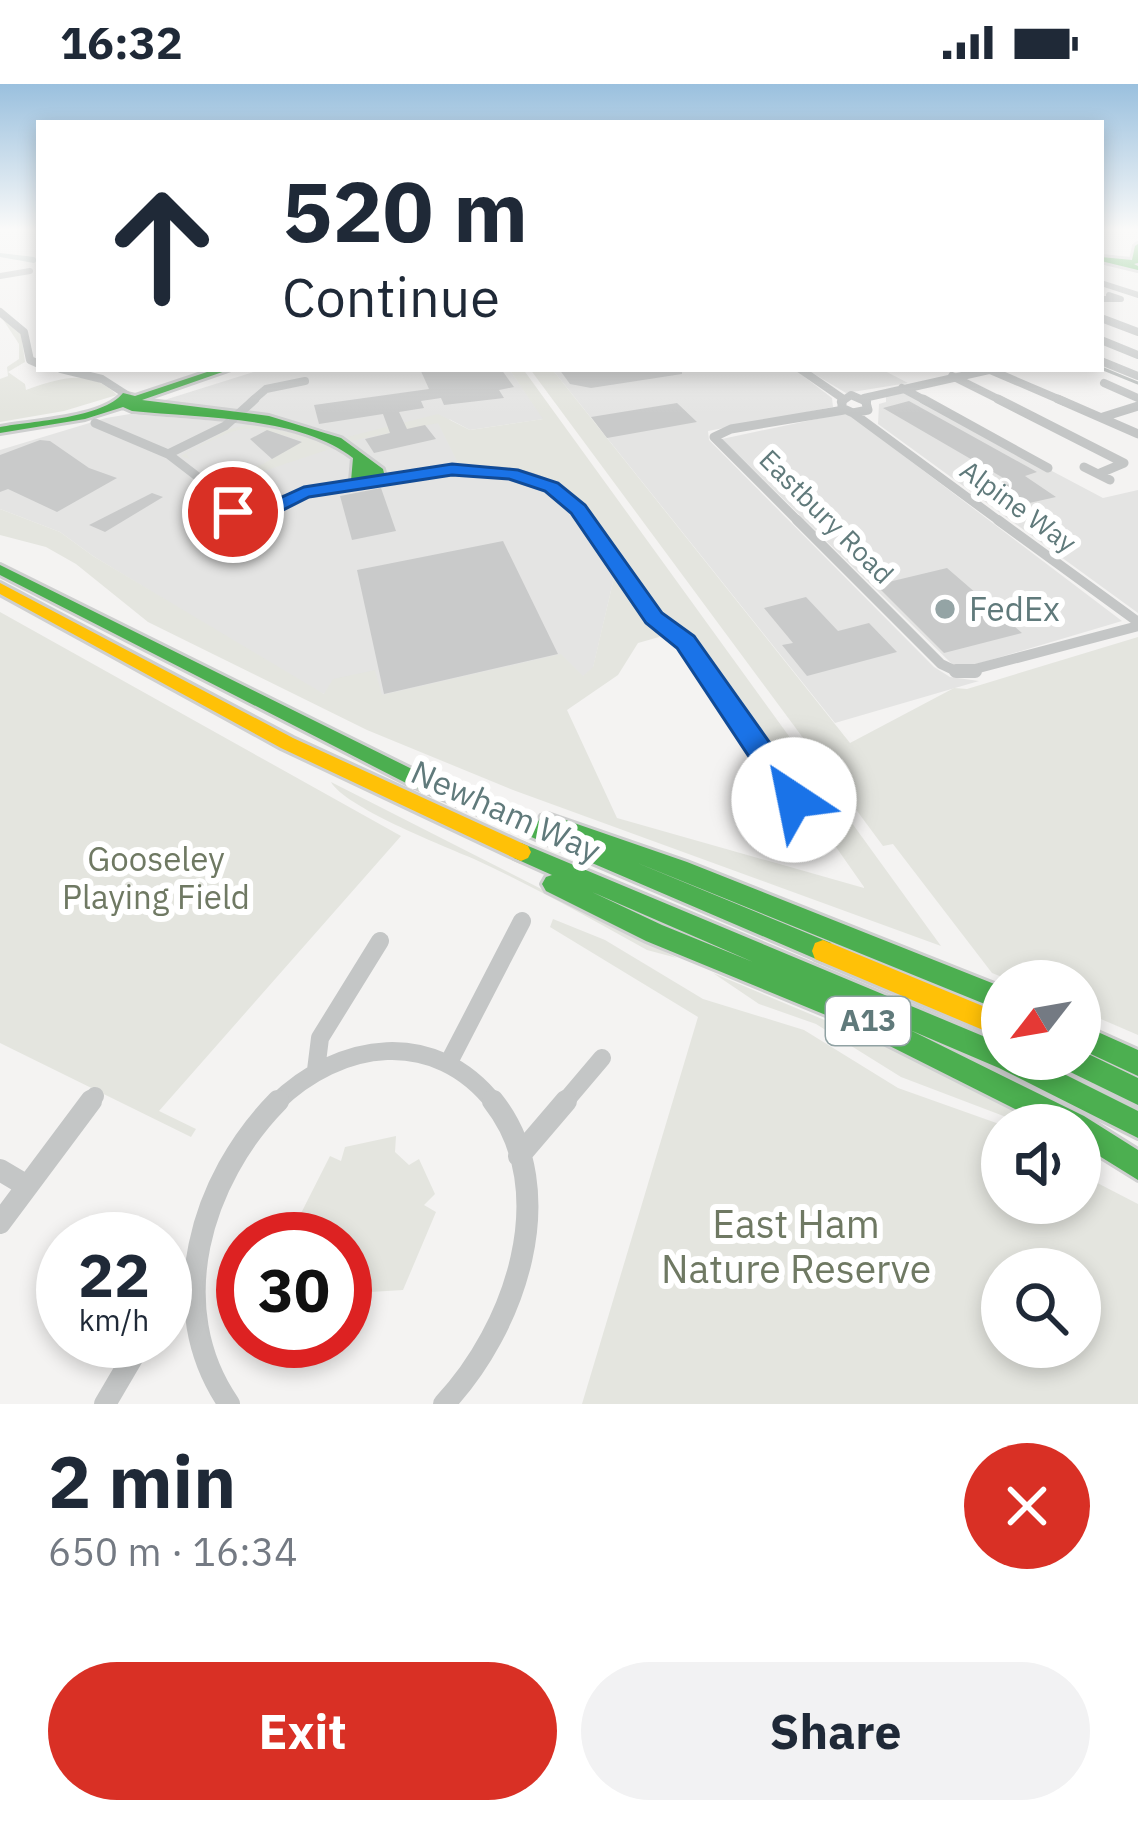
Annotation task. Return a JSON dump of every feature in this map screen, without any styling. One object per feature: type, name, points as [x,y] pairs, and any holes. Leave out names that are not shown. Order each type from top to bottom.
[{"type":"main road","points":[[0,428],[126,401],[218,372]]},
{"type":"main road","points":[[168,400],[220,372]]},
{"type":"main road","points":[[0,428],[126,401],[168,400],[231,417]]},
{"type":"main road","points":[[126,401],[277,423],[337,440],[371,472]]},
{"type":"main road","name":"Newham Way","points":[[3,581],[415,778],[981,1017]]},
{"type":"main road","name":"Newham Way","points":[[3,581],[287,743],[690,925],[981,1048]]},
{"type":"main road","name":"A13","points":[[415,778],[680,868],[981,990]]},
{"type":"main road","name":"A13","points":[[400,796],[476,844],[654,933],[846,1011],[1032,1104]]},
{"type":"main road","points":[[1101,1046],[1138,1063]]},
{"type":"main road","points":[[1101,1074],[1138,1092]]},
{"type":"main road","name":"Newham Way","points":[[1049,1080],[1138,1125]]},
{"type":"main road","name":"A13","points":[[1101,1141],[1138,1163]]},
{"type":"street","points":[[1104,299],[1127,291],[1138,295]]},
{"type":"street","points":[[0,312],[24,332],[28,358],[36,362]]},
{"type":"street","points":[[1104,319],[1138,332]]},
{"type":"street","points":[[1104,337],[1138,332]]},
{"type":"street","points":[[1104,338],[1138,355]]},
{"type":"street","points":[[1104,362],[1138,376]]},
{"type":"street","points":[[72,372],[110,382],[126,401]]},
{"type":"street","points":[[804,372],[842,398],[864,398],[973,372]]},
{"type":"street","points":[[996,372],[1138,434]]},
{"type":"street","points":[[921,375],[932,381]]},
{"type":"street","points":[[952,376],[1124,463],[1098,474]]},
{"type":"street","points":[[168,454],[231,417],[270,387],[305,381]]},
{"type":"street","points":[[1104,383],[1138,402]]},
{"type":"street","points":[[902,388],[1048,468]]},
{"type":"street","points":[[842,398],[839,405],[849,411],[868,410]]},
{"type":"street","points":[[864,398],[872,426]]},
{"type":"street","points":[[1041,423],[1096,415],[1138,402]]},
{"type":"street","name":"Eastbury Road","points":[[849,411],[731,429],[714,437],[941,664],[960,673],[1138,624]]},
{"type":"street","name":"Alpine Way","points":[[849,411],[1138,624]]},
{"type":"street","points":[[95,423],[168,454],[224,497],[257,507]]},
{"type":"street","points":[[1084,467],[1110,481]]},
{"type":"street","points":[[224,497],[233,512],[371,472],[486,470],[525,477],[563,493],[654,618],[686,642],[794,800]]},
{"type":"street","points":[[449,1063],[522,921]]},
{"type":"street","points":[[316,1070],[320,1038],[380,941]]},
{"type":"street","points":[[229,1404],[205,1360],[196,1320],[195,1278],[208,1212],[234,1152],[259,1118],[316,1070],[343,1058],[385,1049],[424,1053],[449,1063],[491,1099],[519,1156],[526,1196],[525,1241],[515,1287],[497,1334],[470,1376],[444,1404]]},
{"type":"street","points":[[519,1156],[529,1150],[602,1058]]},
{"type":"street","points":[[0,1223],[94,1096]]},
{"type":"street","points":[[0,1170],[27,1186]]},
{"type":"street","points":[[105,1404],[126,1368]]},
{"type":"shaded area","points":[[254,372],[511,372],[544,419],[470,430],[449,419],[497,469],[564,491],[616,569],[593,668],[530,722],[418,734],[310,688],[60,532],[0,509],[0,450],[106,418],[130,414],[256,424],[337,444],[326,430],[291,421],[158,402]]},
{"type":"shaded area","points":[[554,372],[798,372],[832,398],[833,407],[708,431],[709,440],[934,667],[950,677],[979,681],[835,723]]},
{"type":"shaded area","points":[[811,372],[887,372],[908,383],[846,393]]},
{"type":"shaded area","points":[[903,392],[1103,498],[1138,490],[1138,613],[878,424],[879,404],[886,402],[886,396]]},
{"type":"shaded area","points":[[850,415],[1122,621],[967,667],[952,664],[722,439]]},
{"type":"green space","points":[[0,315],[21,333],[25,362],[8,372],[26,390],[85,378],[117,395],[64,411],[0,422],[0,379],[8,376],[7,367],[19,359],[19,344]]},
{"type":"green space","points":[[511,372],[525,372],[941,946],[513,790],[367,730],[148,622],[76,564],[46,547],[0,535],[0,509],[60,532],[324,694],[333,679],[375,670],[382,695],[561,654],[583,676],[593,667],[616,569],[575,501],[548,483],[460,467],[438,423],[351,441],[347,437],[438,414],[470,430],[543,419]],"holes":[[[684,630],[864,888],[617,818],[567,710],[618,675],[638,643]]]},
{"type":"green space","points":[[532,372],[554,372],[850,743],[954,688],[967,689],[1138,637],[1138,1035],[1101,1019],[1101,960],[982,960],[893,844],[883,846]]},
{"type":"green space","points":[[251,424],[305,436],[333,448],[249,476],[249,499],[239,504],[210,481],[263,464],[302,441],[244,429],[186,454],[190,459],[181,456],[229,429]]},
{"type":"green space","name":"Gooseley Playing Field","points":[[0,612],[401,836],[159,1111],[196,1129],[191,1137],[0,1043]]},
{"type":"green space","points":[[331,782],[677,958],[647,950],[518,880],[374,814]]},
{"type":"green space","name":"East Ham Nature Reserve","points":[[553,919],[605,940],[703,999],[804,1030],[898,1088],[981,1118],[981,1224],[1101,1224],[1101,1185],[1138,1204],[1138,1404],[582,1404],[698,1017],[550,927]]},
{"type":"green space","points":[[713,973],[898,1051],[1008,1104],[981,1107],[901,1077],[816,1024],[759,1004]]},
{"type":"green space","points":[[396,1136],[395,1152],[409,1165],[419,1159],[435,1194],[424,1205],[436,1212],[403,1290],[372,1292],[372,1212],[302,1212],[330,1156],[341,1161],[345,1147]]},
{"type":"building","points":[[421,372],[503,372],[514,387],[499,390],[504,398],[444,405],[441,398],[421,401],[424,408],[399,412],[407,429],[425,425],[436,439],[374,453],[365,439],[390,433],[383,414],[319,424],[314,405],[429,389]]},
{"type":"building","points":[[561,372],[682,372],[591,388],[570,384]]},
{"type":"building","points":[[909,401],[1037,472],[1025,476],[1056,497],[1016,506],[991,488],[1012,483],[883,408]]},
{"type":"building","points":[[677,403],[697,422],[607,438],[591,417]]},
{"type":"building","points":[[267,430],[302,442],[272,459],[250,439]]},
{"type":"building","points":[[40,440],[117,478],[57,512],[8,489],[0,492],[0,455]]},
{"type":"building","points":[[381,488],[396,531],[352,540],[340,496]]},
{"type":"building","points":[[152,493],[163,497],[105,532],[89,525]]},
{"type":"building","points":[[503,541],[558,654],[384,694],[357,570]]},
{"type":"building","name":"FedEx","points":[[947,568],[1022,633],[944,653],[876,585]]},
{"type":"building","points":[[806,597],[838,631],[869,623],[897,652],[807,676],[782,645],[793,643],[764,608]]},
{"type":"tram line","points":[[1104,369],[1138,383]]},
{"type":"traffic: fast","points":[[0,430],[85,416],[217,372]]},
{"type":"traffic: fast","points":[[277,423],[132,408],[122,401],[127,395],[138,403],[265,418],[337,440],[379,472],[379,477],[355,478],[359,457]]},
{"type":"traffic: fast","points":[[0,569],[415,779],[823,951]]},
{"type":"traffic: fast","points":[[548,822],[680,869],[981,991]]},
{"type":"traffic: fast","points":[[521,852],[981,1048]]},
{"type":"traffic: fast","points":[[553,884],[654,933],[846,1011],[1033,1104]]},
{"type":"traffic: fast","points":[[1101,1046],[1138,1063]]},
{"type":"traffic: fast","points":[[1101,1074],[1138,1092]]},
{"type":"traffic: fast","points":[[1049,1080],[1138,1125]]},
{"type":"traffic: fast","points":[[1101,1142],[1138,1166]]},
{"type":"traffic: slow","points":[[0,588],[287,743],[521,852]]},
{"type":"traffic: slow","points":[[823,951],[981,1017]]},
{"type":"place","name":"FedEx","points":[[945,609]]},
{"type":"route","points":[[233,512],[236,519],[248,520],[304,492],[452,470],[511,474],[552,487],[578,509],[654,618],[686,642],[794,800]]}]
